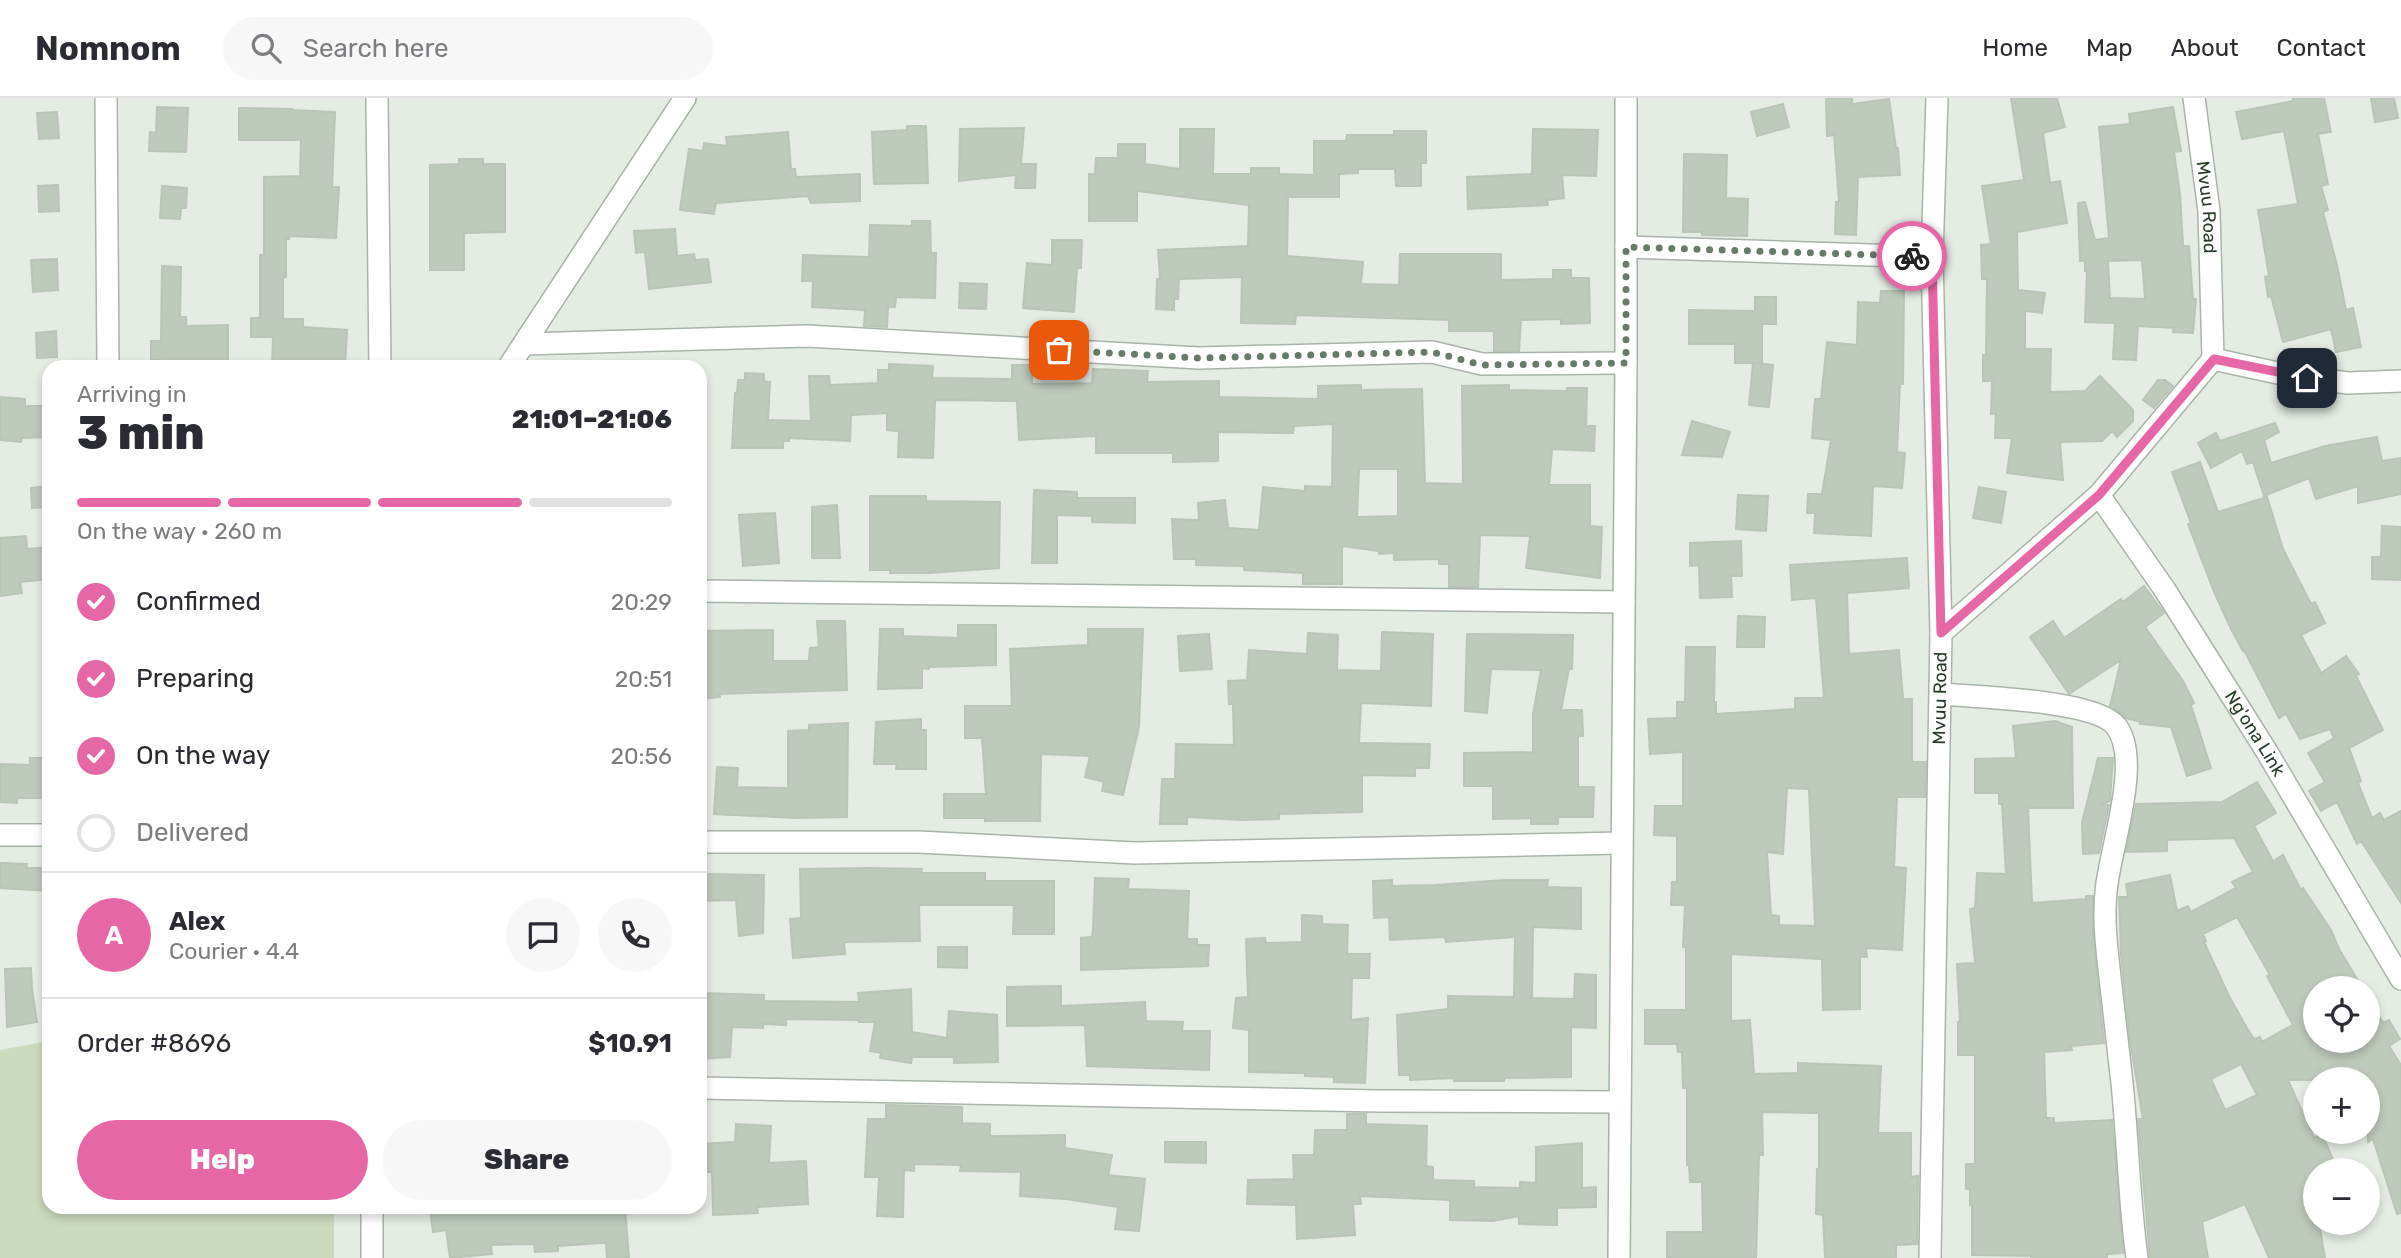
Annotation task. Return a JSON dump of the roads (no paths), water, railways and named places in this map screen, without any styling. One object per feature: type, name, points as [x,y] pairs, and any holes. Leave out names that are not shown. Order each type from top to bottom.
[{"type":"street","points":[[106,98],[108,360]]},
{"type":"street","points":[[377,98],[380,360]]},
{"type":"street","points":[[513,360],[685,98]]},
{"type":"street","points":[[1619,1258],[1626,98]]},
{"type":"street","name":"Mvuu Road","points":[[1930,1258],[1941,694],[1932,257],[1937,98]]},
{"type":"street","name":"Mvuu Road","points":[[2194,98],[2209,211],[2214,359]]},
{"type":"street","points":[[1626,247],[1932,257]]},
{"type":"street","points":[[524,344],[807,336],[1199,358],[1432,352],[1482,365],[1626,363]]},
{"type":"street","points":[[1941,633],[2099,495],[2214,359],[2287,375],[2348,383],[2401,381]]},
{"type":"street","name":"Ng'ona Link","points":[[2099,495],[2165,590],[2267,752],[2401,979]]},
{"type":"street","points":[[707,591],[1624,602]]},
{"type":"street","points":[[1941,694],[2063,705],[2101,715],[2115,724],[2122,735],[2126,768],[2124,798],[2105,896],[2108,955],[2126,1117],[2132,1224],[2137,1258]]},
{"type":"street","points":[[0,835],[42,835]]},
{"type":"street","points":[[707,842],[918,842],[1135,853],[1621,843]]},
{"type":"street","points":[[707,1088],[1352,1101],[1619,1102]]},
{"type":"street","points":[[372,1214],[372,1258]]}]
